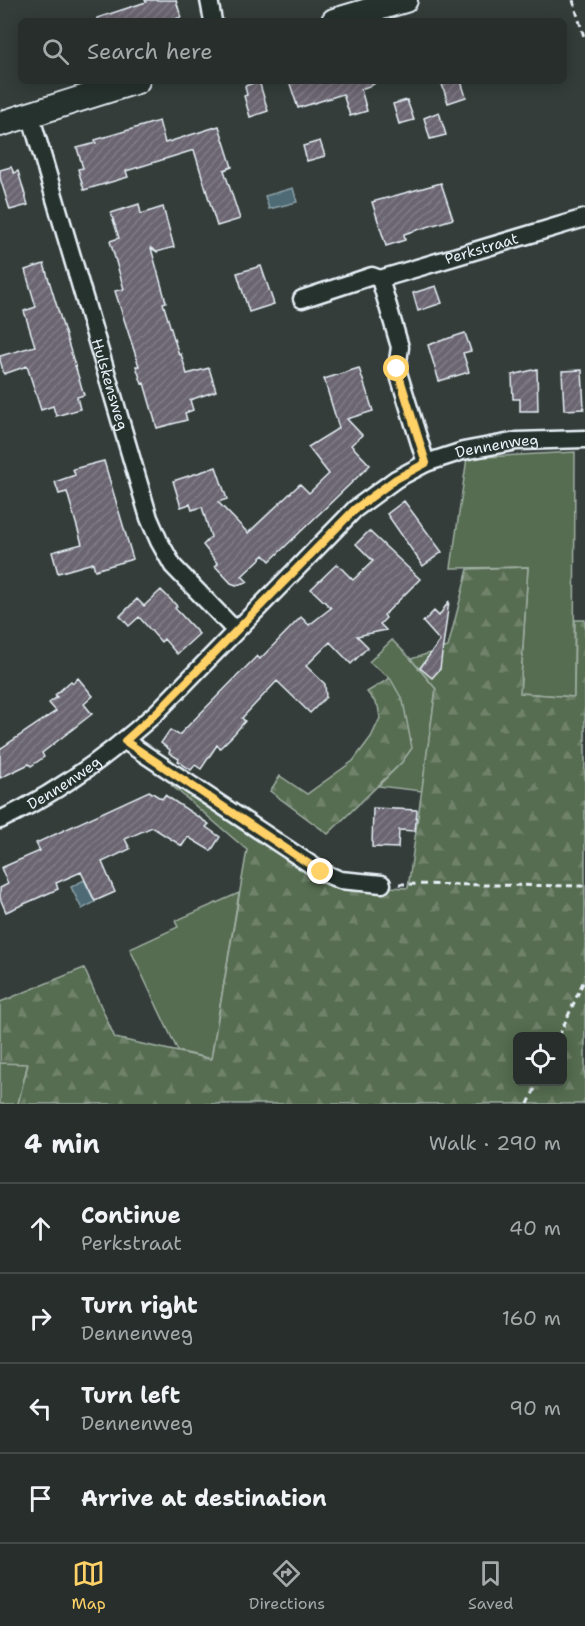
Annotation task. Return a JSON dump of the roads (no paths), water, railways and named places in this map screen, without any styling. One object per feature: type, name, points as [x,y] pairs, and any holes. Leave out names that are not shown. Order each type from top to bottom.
[{"type":"street","points":[[208,0],[212,18]]},
{"type":"street","points":[[344,18],[405,0]]},
{"type":"street","points":[[0,124],[126,84]]},
{"type":"street","name":"Hulskensweg","points":[[30,114],[152,526],[173,566],[236,630]]},
{"type":"street","name":"Perkstraat","points":[[302,299],[372,276],[380,279],[585,218]]},
{"type":"street","points":[[380,279],[400,347],[397,369],[426,463]]},
{"type":"street","name":"Dennenweg","points":[[0,820],[31,806],[100,761],[125,741],[157,712],[355,509],[396,479],[426,463],[463,451],[516,441],[585,439]]},
{"type":"street","points":[[125,741],[321,872],[340,880],[382,884]]},
{"type":"water","points":[[293,188],[297,202],[269,209],[265,196]]},
{"type":"water","points":[[84,880],[95,902],[82,909],[71,887]]}]
